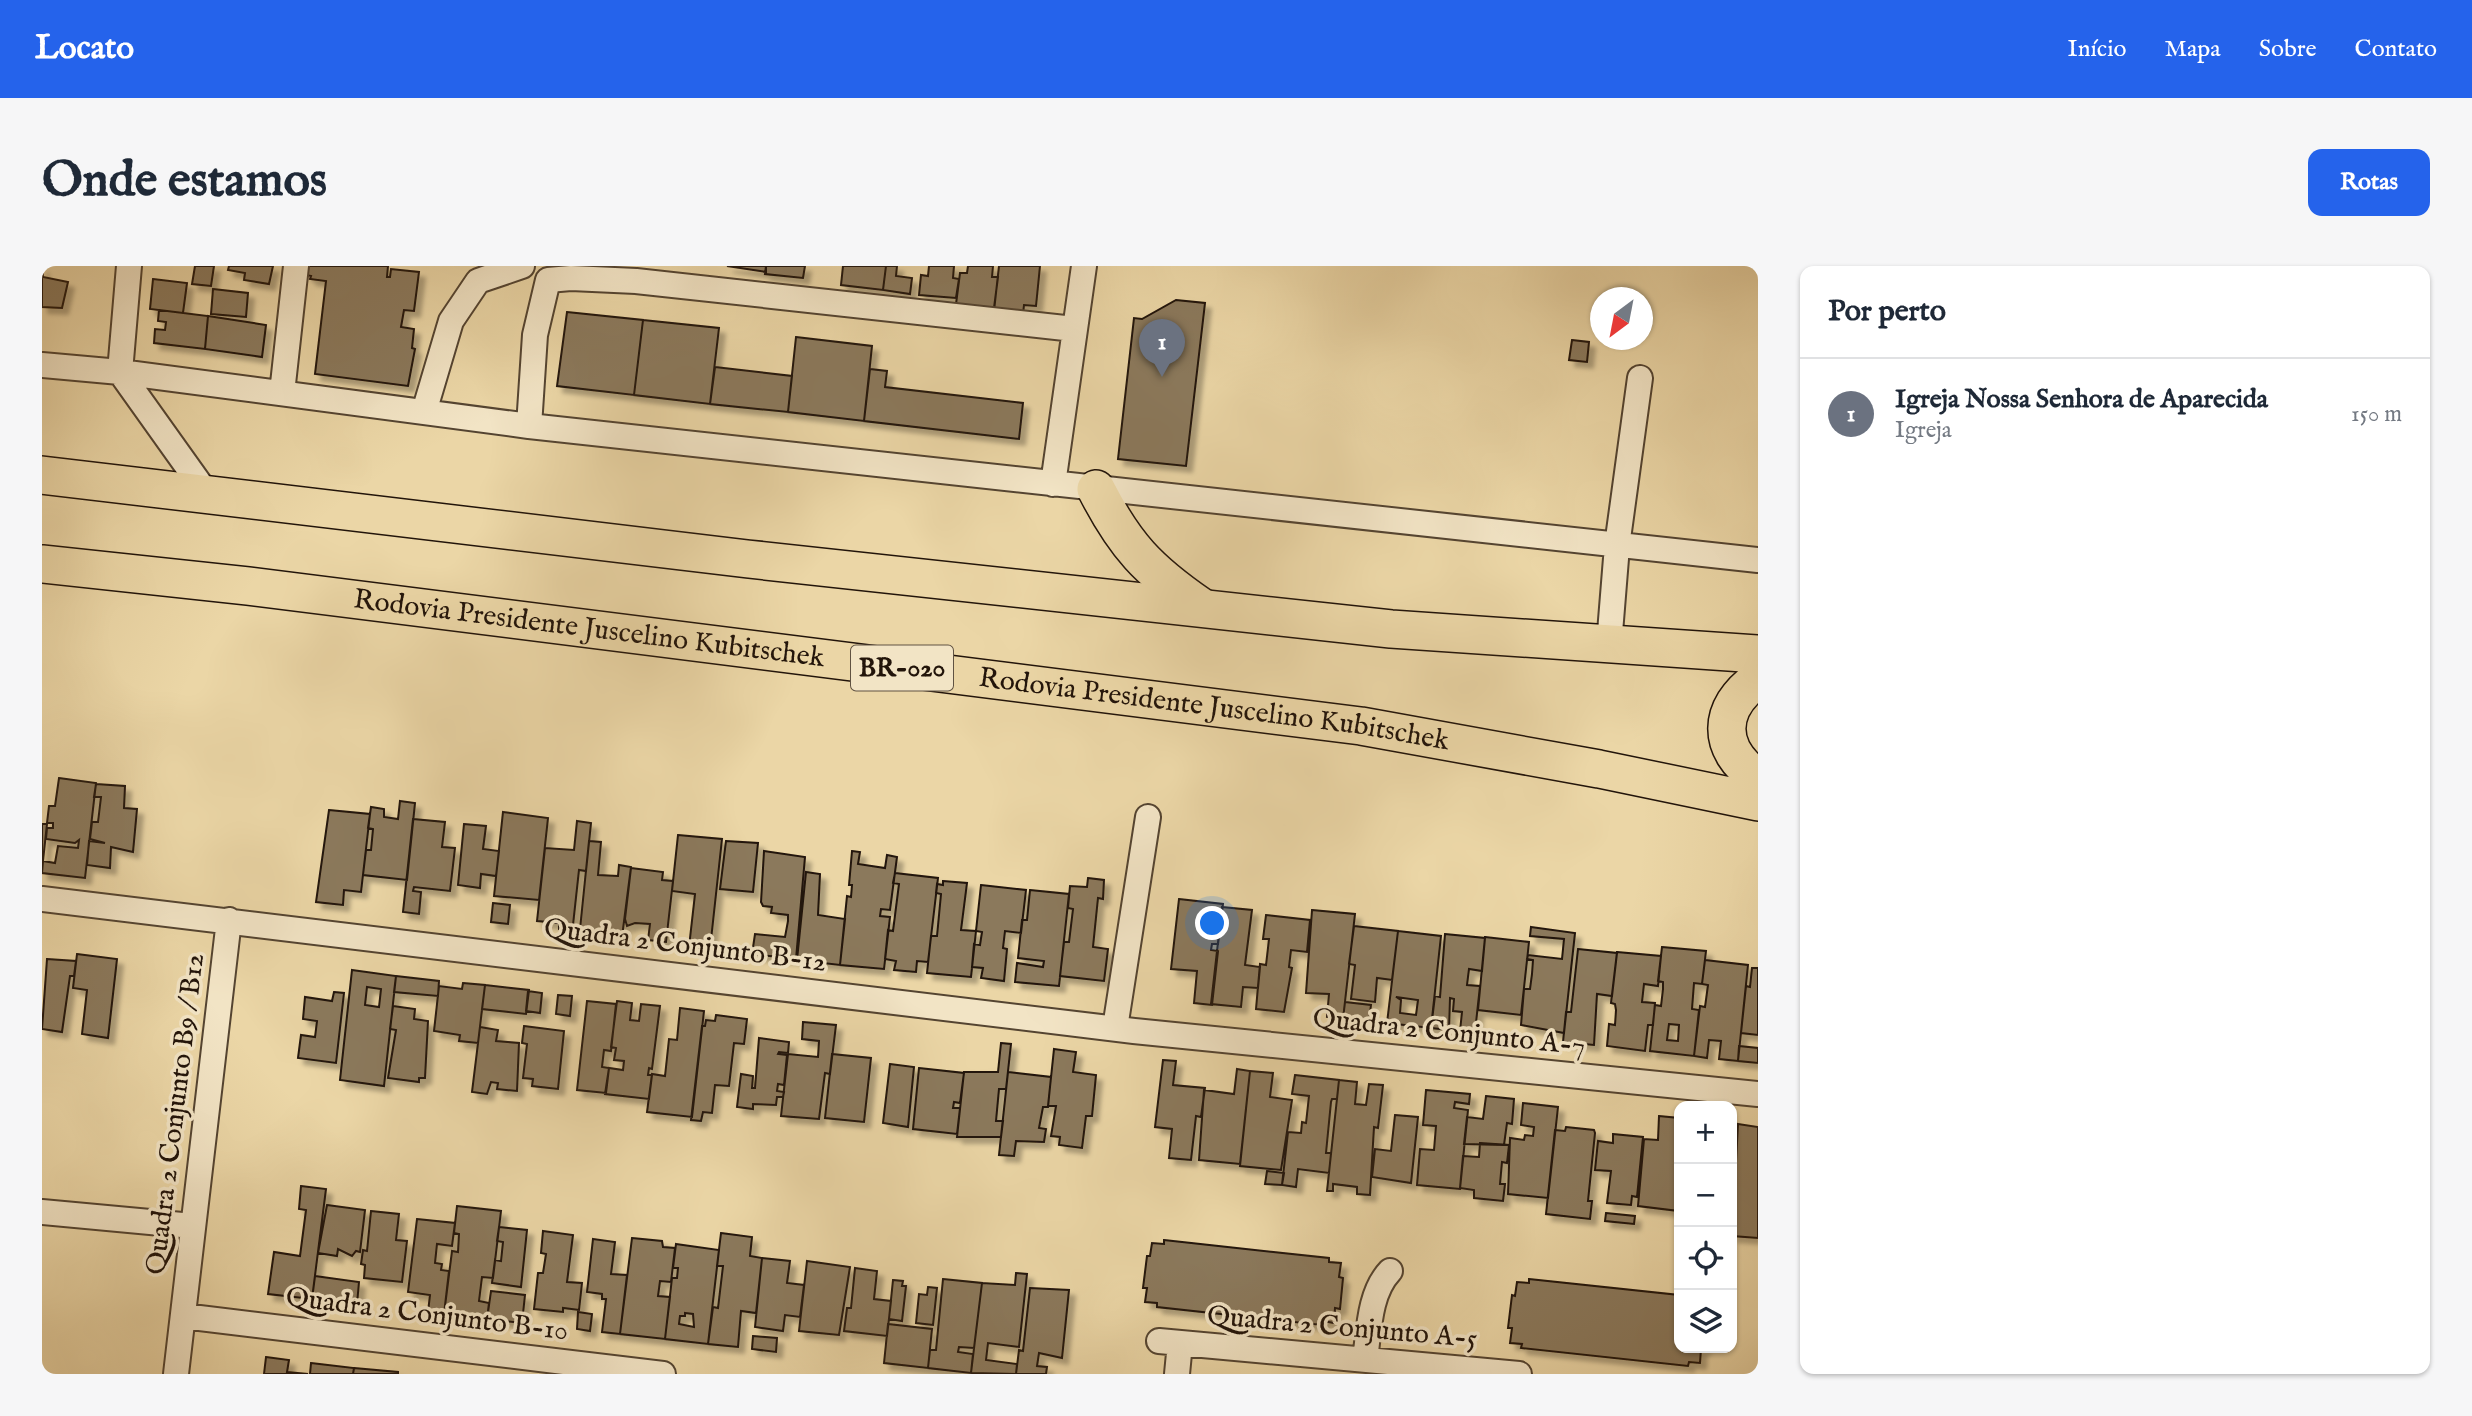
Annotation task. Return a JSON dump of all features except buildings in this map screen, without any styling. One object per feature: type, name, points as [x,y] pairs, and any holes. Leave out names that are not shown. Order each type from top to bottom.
[{"type":"highway","points":[[42,475],[748,559],[1391,629],[1758,654]]},
{"type":"highway","points":[[1096,489],[1132,550],[1161,580],[1204,609]]},
{"type":"highway","name":"Rodovia Presidente Juscelino Kubitschek","points":[[42,564],[260,588],[1361,726],[1599,769],[1758,802]]},
{"type":"highway","points":[[1758,679],[1740,692],[1728,717],[1727,736],[1740,766],[1758,778]]},
{"type":"street","points":[[129,266],[120,372],[207,494]]},
{"type":"street","points":[[282,393],[296,266]]},
{"type":"street","points":[[424,412],[451,321],[478,281],[522,266]]},
{"type":"street","points":[[1054,484],[1084,266]]},
{"type":"street","points":[[529,426],[535,335],[547,273],[583,278],[636,273],[1074,330]]},
{"type":"street","points":[[42,365],[120,372],[529,426],[1617,547],[1758,560]]},
{"type":"street","points":[[1609,645],[1617,547],[1640,378]]},
{"type":"street","points":[[1124,1029],[1148,817]]},
{"type":"street","name":"Quadra 2 Conjunto B-12","points":[[42,899],[1124,1029]]},
{"type":"street","name":"Quadra 2 Conjunto B9 / B12","points":[[176,1374],[229,920]]},
{"type":"street","name":"Quadra 2 Conjunto A-7","points":[[1124,1029],[1758,1094]]},
{"type":"street","points":[[42,1212],[193,1226]]},
{"type":"street","points":[[1365,1360],[1377,1292],[1380,1282],[1390,1271]]},
{"type":"street","name":"Quadra 2 Conjunto B-10","points":[[183,1316],[663,1374]]},
{"type":"street","name":"Quadra 2 Conjunto A-5","points":[[1177,1374],[1170,1342],[1519,1374]]},
{"type":"place","name":"Igreja Nossa Senhora de Aparecida","points":[[1162,377]]}]
